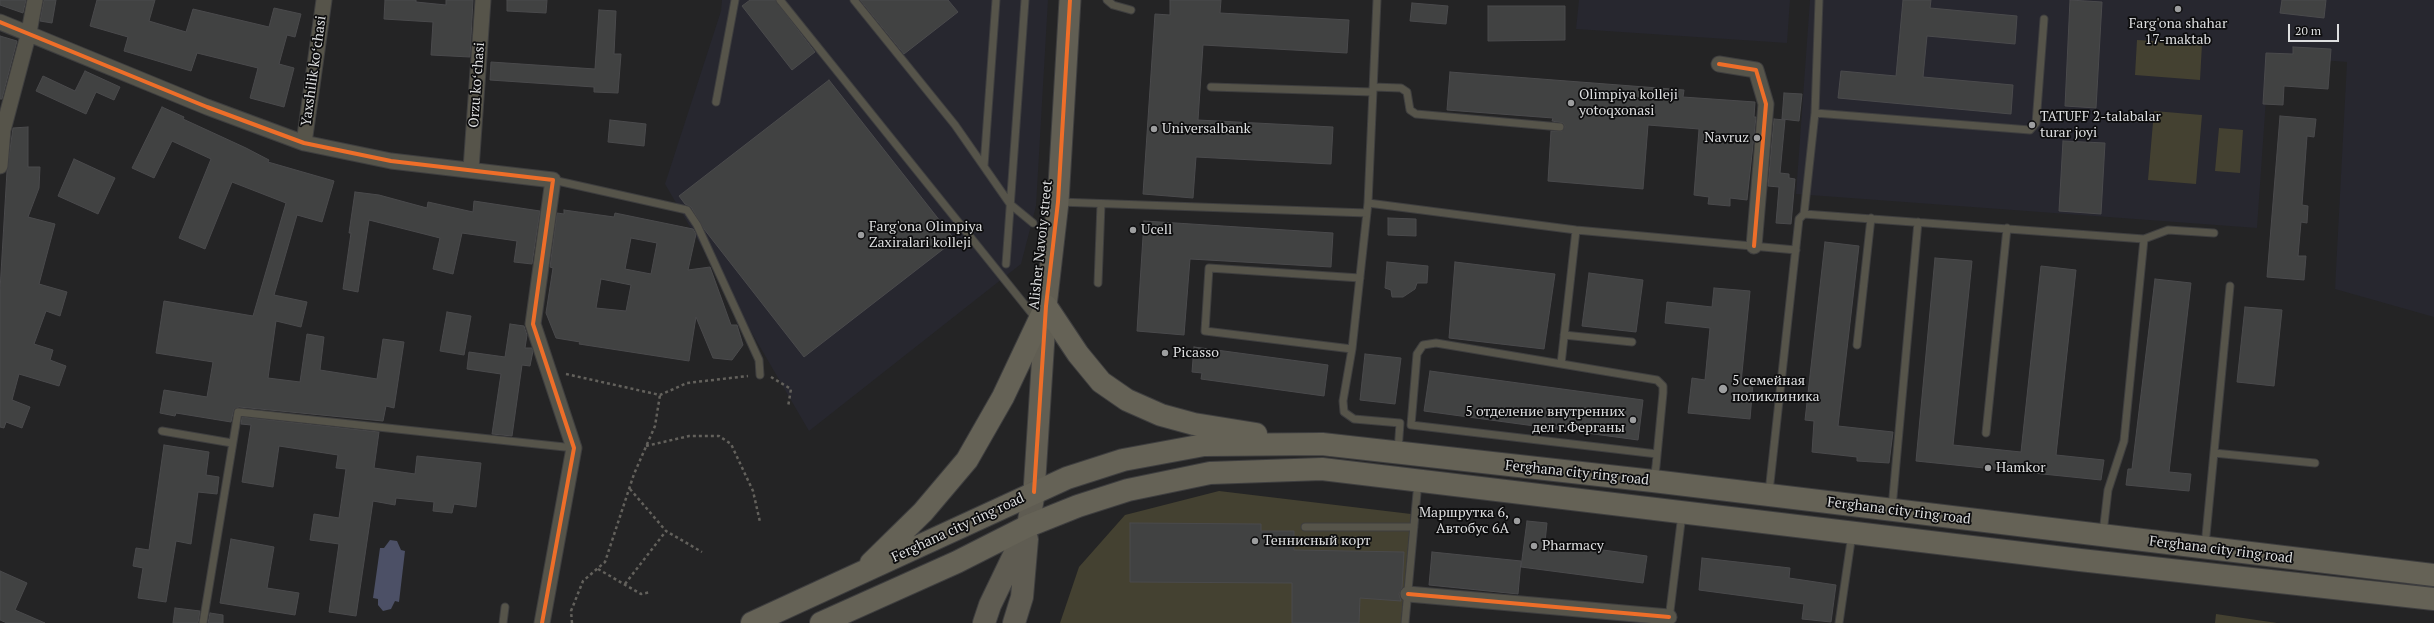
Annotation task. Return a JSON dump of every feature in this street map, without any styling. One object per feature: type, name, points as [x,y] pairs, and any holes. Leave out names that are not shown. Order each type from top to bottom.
[{"type":"highway","points":[[858,576],[923,512],[967,460],[1003,397],[1042,314],[1101,382],[1127,400],[1161,415],[1194,424],[1322,444]]},
{"type":"highway","name":"Ferghana city ring road","points":[[752,623],[858,576],[1034,492],[1067,478],[1123,460],[1204,445],[1322,444],[1398,452],[1653,481],[2434,575]]},
{"type":"highway","name":"Ferghana city ring road","points":[[821,623],[952,564],[1028,526],[1078,506],[1128,490],[1210,473],[1322,469],[2434,599]]},
{"type":"main road","name":"Alisher Navoiy street","points":[[1028,526],[1034,492]]},
{"type":"main road","points":[[984,623],[990,605],[1028,526]]},
{"type":"main road","points":[[1014,623],[1022,597],[1028,526]]},
{"type":"street","points":[[0,166],[3,130],[29,32],[35,0]]},
{"type":"street","name":"Yaxshilik koʻchasi","points":[[304,142],[324,0]]},
{"type":"street","name":"Orzu koʻchasi","points":[[471,169],[483,0]]},
{"type":"street","name":"Alisher Navoiy street","points":[[1034,492],[1042,314],[1058,202],[1070,0]]},
{"type":"street","points":[[0,22],[29,32],[207,107],[304,142],[392,161],[471,169],[553,180],[533,324],[574,448],[542,623]]},
{"type":"street","points":[[1719,64],[1756,70],[1766,104],[1754,246]]},
{"type":"street","points":[[1408,594],[1669,620]]},
{"type":"lane","points":[[716,102],[735,0]]},
{"type":"lane","points":[[780,0],[1042,314]]},
{"type":"lane","points":[[854,0],[955,125],[1010,204],[1033,223]]},
{"type":"lane","points":[[984,166],[996,0]]},
{"type":"lane","points":[[1006,264],[1025,0]]},
{"type":"lane","points":[[1108,0],[1113,5],[1131,10]]},
{"type":"lane","points":[[1377,0],[1368,203],[1352,349],[1343,401],[1344,412],[1354,419],[1400,423],[1657,454]]},
{"type":"lane","points":[[1769,496],[1799,219],[1804,214],[1815,113],[1819,0]]},
{"type":"lane","points":[[1815,113],[2030,130],[2036,123],[2044,18]]},
{"type":"lane","points":[[1211,87],[1401,88],[1408,92],[1410,110],[1416,114],[1560,127]]},
{"type":"lane","points":[[553,180],[687,210],[697,225],[759,360],[760,375]]},
{"type":"lane","points":[[1058,202],[1367,213]]},
{"type":"lane","points":[[1368,203],[1576,230],[1796,250]]},
{"type":"lane","points":[[1098,282],[1101,204]]},
{"type":"lane","points":[[1804,214],[2144,239],[2168,230],[2214,233]]},
{"type":"lane","points":[[1857,345],[1871,218]]},
{"type":"lane","points":[[1892,510],[1918,222]]},
{"type":"lane","points":[[1986,433],[2007,228]]},
{"type":"lane","points":[[1561,364],[1576,230]]},
{"type":"lane","points":[[2103,535],[2108,490],[2124,441],[2144,239]]},
{"type":"lane","points":[[1352,349],[1205,331],[1209,268],[1360,278]]},
{"type":"lane","points":[[2204,548],[2230,286]]},
{"type":"lane","points":[[1564,335],[1632,342]]},
{"type":"lane","points":[[1411,425],[1417,354],[1423,345],[1436,343],[1657,380],[1663,386],[1663,393],[1653,481]]},
{"type":"lane","points":[[203,623],[238,412],[574,448]]},
{"type":"lane","points":[[1398,452],[1400,423]]},
{"type":"lane","points":[[162,431],[232,443]]},
{"type":"lane","points":[[2214,453],[2315,463]]},
{"type":"lane","points":[[1405,623],[1418,480]]},
{"type":"lane","points":[[1669,620],[1682,512]]},
{"type":"lane","points":[[1305,527],[1414,527]]},
{"type":"lane","points":[[1839,623],[1852,532]]},
{"type":"lane","points":[[503,623],[505,607]]},
{"type":"path","points":[[548,371],[612,383],[660,395],[687,383],[760,375],[775,377],[791,389],[788,407]]},
{"type":"path","points":[[572,623],[571,611],[583,581],[605,562],[629,489],[655,426],[660,395]]},
{"type":"path","points":[[646,446],[665,444],[689,436],[719,436],[731,444],[753,491],[760,522]]},
{"type":"path","points":[[629,489],[666,531],[702,552]]},
{"type":"path","points":[[625,584],[666,531]]},
{"type":"path","points":[[598,569],[640,594],[651,592]]},
{"type":"shaded area","name":"Farg'ona Olimpiya Zaxiralari kolleji","points":[[722,0],[1048,0],[1036,206],[1021,264],[809,431],[665,184],[721,11]]},
{"type":"shaded area","points":[[1579,0],[1790,0],[1787,43],[1576,29]]},
{"type":"shaded area","name":"TATUFF 2-talabalar turar joyi","points":[[1810,0],[2434,0],[2434,317],[2335,289],[2347,62],[2269,56],[2257,228],[1796,194]]},
{"type":"shaded area","points":[[2137,40],[2202,44],[2200,80],[2135,75]]},
{"type":"shaded area","points":[[2154,111],[2202,115],[2196,184],[2148,180]]},
{"type":"shaded area","points":[[2219,128],[2243,130],[2240,173],[2215,171]]},
{"type":"shaded area","name":"Теннисный корт","points":[[1219,491],[1411,514],[1401,623],[1060,623],[1079,567],[1125,515]]},
{"type":"shaded area","points":[[2216,614],[2277,623],[2215,623]]},
{"type":"water","points":[[390,540],[397,541],[401,550],[405,551],[399,602],[395,601],[391,609],[383,611],[378,605],[378,599],[373,598],[380,548],[384,548]]},
{"type":"building","points":[[0,0],[26,0],[23,13],[0,5]]},
{"type":"building","points":[[44,0],[56,0],[52,23],[40,21]]},
{"type":"building","points":[[97,0],[155,0],[149,21],[186,32],[193,9],[269,27],[274,8],[301,14],[295,37],[287,35],[279,64],[294,68],[284,107],[250,98],[258,68],[197,53],[191,71],[124,51],[128,37],[90,26]]},
{"type":"building","points":[[385,0],[416,0],[416,2],[446,5],[446,0],[473,0],[470,57],[431,55],[433,22],[384,19]]},
{"type":"building","points":[[507,0],[547,0],[546,13],[507,11]]},
{"type":"building","points":[[750,0],[775,0],[815,52],[792,70],[742,6]]},
{"type":"building","points":[[860,0],[948,0],[958,12],[904,54]]},
{"type":"building","points":[[1170,0],[1221,0],[1220,13],[1349,20],[1347,53],[1203,45],[1198,120],[1333,127],[1331,164],[1196,157],[1193,198],[1143,194],[1155,14],[1170,15]]},
{"type":"building","points":[[1903,0],[1931,0],[1930,8],[2017,16],[2015,44],[1927,36],[1923,77],[2013,85],[2011,114],[1838,98],[1841,71],[1896,76]]},
{"type":"building","points":[[2070,0],[2102,2],[2096,108],[2065,106]]},
{"type":"building","points":[[2282,0],[2326,0],[2324,18],[2280,13]]},
{"type":"building","points":[[1412,3],[1448,6],[1446,24],[1410,21]]},
{"type":"building","points":[[1488,6],[1565,6],[1565,40],[1488,41]]},
{"type":"building","points":[[599,10],[616,11],[614,54],[621,54],[618,93],[594,92],[594,87],[490,80],[491,62],[595,69]]},
{"type":"building","points":[[0,36],[17,41],[2,99],[0,99]]},
{"type":"building","points":[[2293,47],[2331,49],[2328,89],[2284,86],[2283,105],[2263,104],[2266,53],[2293,54]]},
{"type":"building","points":[[85,71],[120,87],[114,100],[96,92],[86,114],[36,91],[43,76],[75,91]]},
{"type":"building","points":[[1450,72],[1684,90],[1683,97],[1755,102],[1754,117],[1756,117],[1747,200],[1730,198],[1730,206],[1708,204],[1709,197],[1694,195],[1699,129],[1648,125],[1643,189],[1548,181],[1551,131],[1562,131],[1565,127],[1563,123],[1552,121],[1553,118],[1447,110]]},
{"type":"building","points":[[829,80],[955,240],[804,357],[704,229],[691,207],[685,204],[679,196]]},
{"type":"building","points":[[1784,93],[1802,94],[1799,121],[1782,119]]},
{"type":"building","points":[[162,107],[184,117],[183,119],[246,148],[269,160],[268,162],[334,181],[322,222],[297,215],[274,295],[307,302],[301,327],[276,321],[268,378],[300,382],[307,334],[324,337],[320,370],[377,379],[383,339],[404,342],[394,408],[386,406],[383,421],[239,407],[234,409],[231,422],[176,413],[175,416],[160,413],[164,390],[207,397],[213,362],[156,353],[164,301],[253,316],[286,203],[232,182],[205,249],[179,238],[211,159],[172,141],[154,178],[132,168]]},
{"type":"building","points":[[2280,116],[2316,119],[2314,137],[2307,136],[2302,205],[2308,206],[2307,223],[2301,222],[2298,256],[2306,256],[2304,280],[2267,277]]},
{"type":"building","points":[[1774,119],[1785,120],[1780,173],[1789,174],[1789,178],[1795,179],[1791,224],[1776,223],[1779,187],[1768,186]]},
{"type":"building","points":[[610,120],[646,124],[644,146],[608,142]]},
{"type":"building","points":[[28,127],[28,167],[40,167],[39,188],[28,217],[55,224],[39,284],[67,292],[60,316],[46,311],[34,344],[53,350],[50,360],[66,366],[59,386],[19,374],[12,400],[30,407],[22,428],[6,422],[4,428],[0,427],[0,290],[7,171],[13,128]]},
{"type":"building","points":[[2063,141],[2105,143],[2101,214],[2059,211]]},
{"type":"building","points":[[74,159],[115,178],[98,214],[58,196]]},
{"type":"building","points":[[355,192],[379,195],[427,208],[428,202],[473,212],[474,201],[540,211],[532,264],[514,262],[517,241],[462,233],[453,274],[433,269],[440,238],[369,220],[358,292],[343,289]]},
{"type":"building","points":[[564,210],[614,217],[615,213],[693,229],[696,234],[688,270],[710,267],[731,325],[737,325],[743,345],[732,360],[713,358],[696,317],[689,361],[579,344],[580,342],[556,338],[546,313],[553,268],[550,267],[557,213],[564,214]],"holes":[[[631,238],[657,243],[651,274],[625,269]],[[601,279],[631,285],[626,311],[596,308]]]},
{"type":"building","points":[[1388,218],[1416,219],[1416,236],[1388,235]]},
{"type":"building","points":[[1144,221],[1333,233],[1331,267],[1190,259],[1184,335],[1137,331]]},
{"type":"building","points":[[1825,242],[1859,246],[1838,426],[1893,432],[1889,463],[1857,461],[1857,457],[1812,452],[1814,421],[1805,420]]},
{"type":"building","points":[[1935,258],[1972,261],[1953,445],[2021,452],[2041,266],[2076,270],[2056,455],[2104,460],[2101,480],[1916,461]]},
{"type":"building","points":[[1387,262],[1428,266],[1427,283],[1417,283],[1415,289],[1403,297],[1392,297],[1391,290],[1385,288]]},
{"type":"building","points":[[1455,262],[1555,274],[1544,349],[1449,338]]},
{"type":"building","points":[[1589,273],[1643,280],[1636,332],[1582,326]]},
{"type":"building","points":[[2155,279],[2191,283],[2169,472],[2191,474],[2189,491],[2126,485],[2128,469],[2132,469]]},
{"type":"building","points":[[1714,288],[1750,291],[1741,383],[1753,384],[1750,419],[1688,413],[1692,378],[1705,380],[1710,328],[1665,323],[1667,302],[1712,307]]},
{"type":"building","points":[[2245,307],[2282,310],[2274,386],[2237,382]]},
{"type":"building","points":[[447,312],[471,316],[464,355],[440,351]]},
{"type":"building","points":[[510,324],[524,326],[527,335],[525,348],[532,348],[533,351],[530,366],[522,365],[512,436],[492,434],[501,374],[467,369],[469,352],[505,357]]},
{"type":"building","points":[[1194,347],[1328,365],[1324,396],[1201,379],[1202,373],[1192,372]]},
{"type":"building","points":[[1365,354],[1401,358],[1395,404],[1360,400]]},
{"type":"building","points":[[1430,371],[1643,400],[1638,440],[1424,411]]},
{"type":"building","points":[[242,417],[379,432],[374,468],[415,474],[417,456],[481,463],[476,507],[454,504],[452,513],[433,511],[434,502],[396,498],[395,505],[373,501],[356,616],[329,612],[339,544],[310,540],[314,514],[339,518],[346,469],[336,468],[338,455],[279,446],[273,487],[242,482],[251,425],[241,424]]},
{"type":"building","points":[[164,445],[209,452],[206,475],[219,477],[217,494],[198,492],[191,544],[176,541],[166,602],[138,598],[143,568],[133,566],[136,548],[149,550]]},
{"type":"building","points":[[1527,521],[1547,523],[1545,542],[1647,556],[1643,583],[1521,567]]},
{"type":"building","points":[[1130,523],[1261,524],[1261,531],[1294,531],[1294,550],[1404,552],[1402,588],[1399,594],[1401,601],[1360,598],[1359,623],[1292,623],[1292,583],[1130,582]]},
{"type":"building","points":[[231,539],[274,547],[267,588],[299,593],[295,615],[220,603]]},
{"type":"building","points":[[1432,552],[1521,561],[1518,594],[1429,585]]},
{"type":"building","points":[[1702,558],[1790,568],[1789,578],[1836,585],[1831,622],[1802,619],[1804,604],[1699,590]]},
{"type":"building","points":[[0,571],[27,583],[15,610],[45,623],[7,623],[0,620]]},
{"type":"building","points":[[175,608],[200,611],[198,623],[173,623]]},
{"type":"building","points":[[210,613],[223,615],[223,623],[208,623]]},
{"type":"cycle path","points":[[1034,492],[1046,306],[1058,202],[1070,0]]},
{"type":"cycle path","points":[[0,22],[207,107],[304,143],[391,161],[553,180],[533,324],[574,448],[542,623]]},
{"type":"cycle path","points":[[1719,64],[1756,70],[1766,104],[1754,246]]},
{"type":"cycle path","points":[[1408,594],[1669,617]]},
{"type":"place","name":"Farg'ona shahar 17-maktab","points":[[2178,9]]},
{"type":"place","name":"Olimpiya kolleji yotoqxonasi","points":[[1571,103]]},
{"type":"place","name":"TATUFF 2-talabalar turar joyi","points":[[2032,125]]},
{"type":"place","name":"Universalbank","points":[[1154,129]]},
{"type":"place","name":"Navruz","points":[[1757,138]]},
{"type":"place","name":"Ucell","points":[[1133,230]]},
{"type":"place","name":"Farg'ona Olimpiya Zaxiralari kolleji","points":[[861,235]]},
{"type":"place","name":"Picasso","points":[[1165,353]]},
{"type":"place","name":"5 семейная поликлиника","points":[[1723,389]]},
{"type":"place","name":"5 отделение внутренних дел г.Ферганы","points":[[1633,420]]},
{"type":"place","name":"Hamkor","points":[[1988,468]]},
{"type":"place","name":"Маршрутка 6, Автобус 6А","points":[[1517,521]]},
{"type":"place","name":"Теннисный корт","points":[[1255,541]]},
{"type":"place","name":"Pharmacy","points":[[1534,546]]}]
